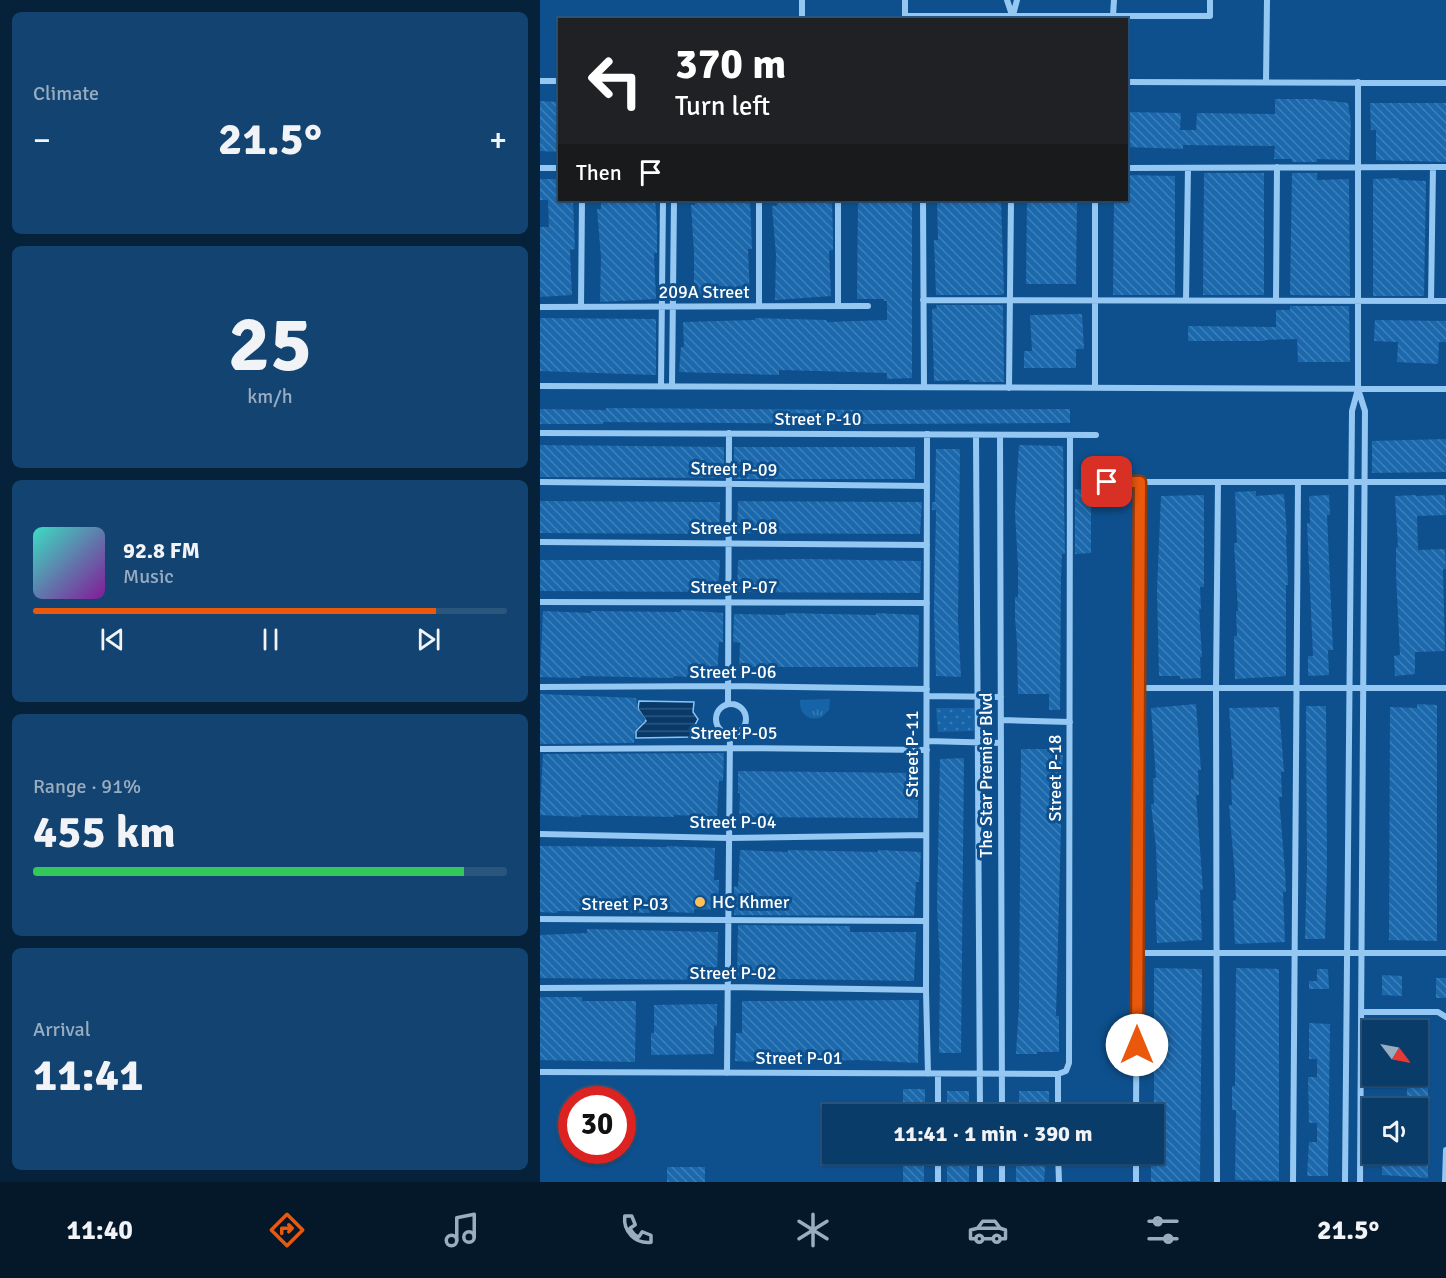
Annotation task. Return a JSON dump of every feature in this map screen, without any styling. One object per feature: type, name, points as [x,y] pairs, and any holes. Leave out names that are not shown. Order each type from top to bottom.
[{"type":"street","points":[[802,0],[802,18]]},
{"type":"street","points":[[905,0],[905,16],[1012,18],[1210,16],[1210,0]]},
{"type":"street","points":[[1007,0],[1012,18]]},
{"type":"street","points":[[1012,18],[1017,0]]},
{"type":"street","points":[[1113,16],[1114,0]]},
{"type":"street","points":[[1266,82],[1267,0]]},
{"type":"street","points":[[540,81],[558,81]]},
{"type":"street","points":[[1128,82],[1446,82]]},
{"type":"street","points":[[1345,1182],[1352,411],[1358,389],[1358,82]]},
{"type":"street","points":[[1276,300],[1277,167]]},
{"type":"street","points":[[1431,301],[1433,167]]},
{"type":"street","points":[[1128,168],[1446,167]]},
{"type":"street","points":[[540,168],[558,168]]},
{"type":"street","points":[[1185,300],[1188,168]]},
{"type":"street","points":[[581,307],[582,201]]},
{"type":"street","points":[[661,386],[663,201]]},
{"type":"street","points":[[672,386],[674,201]]},
{"type":"street","points":[[759,201],[759,306]]},
{"type":"street","points":[[838,201],[838,306]]},
{"type":"street","points":[[923,201],[924,387]]},
{"type":"street","points":[[1009,388],[1011,201]]},
{"type":"street","points":[[1095,201],[1095,388]]},
{"type":"street","points":[[923,300],[1446,301]]},
{"type":"street","name":"209A Street","points":[[540,307],[868,306]]},
{"type":"street","points":[[540,386],[1446,389]]},
{"type":"street","points":[[1358,389],[1365,411],[1360,1182]]},
{"type":"street","name":"Street P-10","points":[[540,432],[1096,435]]},
{"type":"street","points":[[728,704],[729,433]]},
{"type":"street","name":"Street P-11","points":[[927,434],[926,990],[928,1074]]},
{"type":"street","name":"The Star Premier Blvd","points":[[976,435],[980,1104]]},
{"type":"street","name":"The Star Premier Blvd","points":[[1000,435],[1002,1104]]},
{"type":"street","name":"Street P-18","points":[[1058,1104],[1058,1074],[1066,1071],[1069,1063],[1070,435]]},
{"type":"street","name":"Street P-09","points":[[540,482],[927,486]]},
{"type":"street","points":[[1107,482],[1446,482]]},
{"type":"street","points":[[1136,1104],[1140,482]]},
{"type":"street","points":[[1217,1182],[1218,482]]},
{"type":"street","points":[[1293,1182],[1298,482]]},
{"type":"street","name":"Street P-08","points":[[540,542],[927,545]]},
{"type":"street","name":"Street P-07","points":[[540,602],[927,603]]},
{"type":"street","name":"Street P-06","points":[[540,687],[728,686],[927,692],[1001,697]]},
{"type":"street","points":[[1139,688],[1446,688]]},
{"type":"street","points":[[728,704],[735,704],[745,714],[746,721],[743,728],[730,734],[718,727],[717,713],[728,704]]},
{"type":"street","points":[[1001,720],[1070,722]]},
{"type":"street","points":[[727,1073],[730,734]]},
{"type":"street","points":[[927,741],[1001,742]]},
{"type":"street","name":"Street P-05","points":[[540,749],[927,750]]},
{"type":"street","name":"Street P-04","points":[[540,834],[729,838],[926,835]]},
{"type":"street","name":"Street P-03","points":[[540,919],[926,921]]},
{"type":"street","points":[[1137,952],[1446,953]]},
{"type":"street","name":"Street P-02","points":[[540,988],[728,987],[926,990]]},
{"type":"street","points":[[1361,1012],[1438,1012],[1446,1017]]},
{"type":"street","name":"Street P-01","points":[[540,1072],[1058,1074]]},
{"type":"street","points":[[938,1074],[938,1104]]},
{"type":"street","points":[[1445,1182],[1446,1150]]},
{"type":"street","points":[[938,1164],[938,1182]]},
{"type":"street","points":[[980,1164],[981,1182]]},
{"type":"street","points":[[1002,1164],[1002,1182]]},
{"type":"street","points":[[1058,1164],[1059,1182]]},
{"type":"street","points":[[1136,1164],[1136,1182]]},
{"type":"green space","points":[[830,699],[829,710],[822,717],[809,718],[801,709],[800,700]]},
{"type":"green space","points":[[936,708],[974,708],[974,731],[938,732]]},
{"type":"shaded area","points":[[639,701],[694,702],[693,712],[698,719],[693,729],[693,737],[636,738],[636,731],[646,721],[638,709]]},
{"type":"building","points":[[1275,99],[1315,99],[1348,103],[1351,123],[1349,160],[1317,159],[1317,162],[1292,162],[1292,159],[1274,159],[1275,146],[1183,145],[1183,149],[1128,147],[1128,112],[1181,113],[1180,130],[1196,130],[1197,113],[1275,114]]},
{"type":"building","points":[[540,101],[558,102],[558,152],[540,151]]},
{"type":"building","points":[[1370,103],[1446,103],[1446,162],[1376,160],[1376,130],[1371,130]]},
{"type":"building","points":[[1204,173],[1264,173],[1264,295],[1203,295]]},
{"type":"building","points":[[1292,173],[1317,173],[1317,180],[1349,179],[1350,296],[1290,295]]},
{"type":"building","points":[[1128,175],[1175,176],[1175,295],[1113,295],[1114,201],[1128,201]]},
{"type":"building","points":[[1399,178],[1399,180],[1426,181],[1424,296],[1373,296],[1373,179]]},
{"type":"building","points":[[540,179],[558,179],[558,201],[560,203],[573,202],[575,249],[570,250],[572,295],[540,297],[540,227],[549,227],[548,200],[540,200]]},
{"type":"building","points":[[601,201],[655,201],[656,299],[600,302],[601,257],[597,209],[601,209]]},
{"type":"building","points":[[695,201],[750,201],[752,249],[748,249],[750,295],[694,299],[691,205],[695,205]]},
{"type":"building","points":[[776,201],[830,201],[830,204],[832,203],[833,250],[829,251],[831,296],[775,300],[776,255],[772,206],[777,206]]},
{"type":"building","points":[[858,201],[912,201],[912,378],[887,379],[887,373],[779,370],[779,375],[679,372],[681,347],[684,347],[683,322],[755,320],[755,318],[827,320],[827,322],[887,320],[887,301],[857,299]]},
{"type":"building","points":[[937,201],[1001,201],[1004,293],[1002,295],[936,295],[934,240],[938,240]]},
{"type":"building","points":[[1027,201],[1077,201],[1076,284],[1026,284]]},
{"type":"building","points":[[936,305],[1003,305],[1004,382],[934,381],[932,309],[937,308]]},
{"type":"building","points":[[1290,306],[1349,306],[1350,362],[1298,362],[1297,339],[1188,341],[1188,326],[1276,327],[1276,310],[1290,310]]},
{"type":"building","points":[[1082,314],[1084,349],[1076,349],[1076,368],[1024,368],[1024,351],[1032,351],[1030,315]]},
{"type":"building","points":[[540,318],[656,319],[656,375],[540,371]]},
{"type":"building","points":[[1375,320],[1446,321],[1446,342],[1439,342],[1438,364],[1397,362],[1398,342],[1374,341]]},
{"type":"building","points":[[606,408],[1070,409],[1070,423],[603,422],[603,424],[540,424],[540,409],[606,410]]},
{"type":"building","points":[[1446,439],[1446,472],[1372,473],[1372,441]]},
{"type":"building","points":[[540,445],[724,447],[724,478],[540,477]]},
{"type":"building","points":[[1019,445],[1063,446],[1065,554],[1062,554],[1061,578],[1060,710],[1049,710],[1049,694],[1018,694],[1015,597],[1018,597],[1018,566],[1015,513]]},
{"type":"building","points":[[734,447],[915,447],[915,479],[734,479]]},
{"type":"building","points":[[936,449],[960,449],[958,621],[961,677],[936,676],[934,609],[936,510],[932,510],[932,502],[935,502]]},
{"type":"building","points":[[1075,489],[1091,490],[1091,553],[1075,554]]},
{"type":"building","points":[[1256,491],[1256,496],[1284,494],[1288,585],[1286,585],[1286,676],[1235,679],[1234,636],[1237,636],[1236,611],[1238,611],[1234,543],[1237,543],[1235,492]]},
{"type":"building","points":[[1204,495],[1204,587],[1200,587],[1201,609],[1199,609],[1201,678],[1180,679],[1180,676],[1159,676],[1157,590],[1161,496]]},
{"type":"building","points":[[1329,495],[1330,515],[1327,515],[1333,650],[1328,650],[1329,675],[1308,676],[1308,656],[1313,656],[1307,523],[1310,523],[1309,496]]},
{"type":"building","points":[[1445,495],[1446,515],[1417,516],[1418,550],[1445,549],[1446,569],[1443,569],[1445,651],[1415,652],[1415,674],[1395,676],[1394,656],[1400,655],[1395,496]]},
{"type":"building","points":[[540,501],[720,502],[719,534],[540,533]]},
{"type":"building","points":[[738,501],[922,502],[920,534],[737,533]]},
{"type":"building","points":[[540,560],[720,560],[718,592],[540,591]]},
{"type":"building","points":[[738,560],[921,561],[920,593],[737,592]]},
{"type":"building","points":[[681,610],[723,613],[723,642],[719,642],[717,679],[674,676],[673,678],[540,677],[543,611],[591,613],[591,611],[681,612]]},
{"type":"building","points":[[786,613],[919,615],[918,667],[739,667],[740,643],[733,642],[734,614],[785,615]]},
{"type":"building","points":[[540,694],[636,698],[638,709],[646,719],[635,730],[634,743],[540,744]]},
{"type":"building","points":[[1196,704],[1201,770],[1198,770],[1199,795],[1196,795],[1203,890],[1200,890],[1202,940],[1157,943],[1156,847],[1151,804],[1154,804],[1153,778],[1156,778],[1151,708]]},
{"type":"building","points":[[1417,704],[1437,705],[1437,941],[1389,940],[1390,707],[1417,708]]},
{"type":"building","points":[[1306,706],[1326,706],[1325,939],[1305,939]]},
{"type":"building","points":[[1279,707],[1284,772],[1281,772],[1282,797],[1279,797],[1286,892],[1283,892],[1285,942],[1235,944],[1233,901],[1236,900],[1235,876],[1229,805],[1232,805],[1231,779],[1234,779],[1229,708]]},
{"type":"building","points":[[1021,749],[1063,749],[1056,1016],[1059,1016],[1059,1052],[1037,1052],[1037,1054],[1016,1054],[1019,1006]]},
{"type":"building","points":[[724,753],[723,781],[719,781],[717,817],[540,815],[543,754]]},
{"type":"building","points":[[964,758],[961,1053],[939,1053],[940,963],[937,908],[940,759]]},
{"type":"building","points":[[738,771],[918,773],[918,818],[739,817]]},
{"type":"building","points":[[540,846],[715,848],[714,880],[719,880],[718,910],[694,909],[694,913],[540,912]]},
{"type":"building","points":[[740,850],[921,852],[914,916],[734,915],[734,886],[738,887]]},
{"type":"building","points":[[738,925],[850,926],[850,932],[916,932],[914,981],[737,978]]},
{"type":"building","points":[[587,929],[718,932],[717,980],[540,978],[540,935],[587,933]]},
{"type":"building","points":[[1154,968],[1202,969],[1200,1181],[1151,1182],[1151,1164],[1164,1164],[1164,1104],[1154,1104]]},
{"type":"building","points":[[1236,968],[1279,969],[1279,1181],[1235,1180],[1236,1110],[1232,1110],[1232,1086],[1235,1086]]},
{"type":"building","points":[[1317,969],[1328,969],[1329,989],[1309,989],[1309,981],[1317,981]]},
{"type":"building","points":[[1382,975],[1402,976],[1402,996],[1382,995]]},
{"type":"building","points":[[1436,978],[1446,978],[1446,998],[1436,998]]},
{"type":"building","points":[[540,997],[582,997],[582,1001],[636,1001],[635,1062],[540,1060]]},
{"type":"building","points":[[919,1000],[918,1063],[858,1060],[777,1063],[735,1061],[736,1033],[742,1033],[742,1001]]},
{"type":"building","points":[[717,1004],[714,1054],[651,1055],[654,1005]]},
{"type":"building","points":[[1309,1023],[1330,1024],[1328,1176],[1307,1176],[1309,1142],[1317,1142],[1317,1123],[1309,1123],[1308,1077],[1317,1077],[1317,1059],[1309,1059]]},
{"type":"building","points":[[1407,1086],[1428,1086],[1428,1098],[1407,1098]]},
{"type":"building","points":[[903,1089],[925,1089],[925,1104],[903,1104]]},
{"type":"building","points":[[947,1091],[969,1091],[969,1104],[947,1104]]},
{"type":"building","points":[[1019,1091],[1049,1091],[1049,1104],[1019,1104]]},
{"type":"building","points":[[903,1164],[924,1164],[924,1182],[903,1182]]},
{"type":"building","points":[[947,1164],[969,1164],[969,1182],[947,1182]]},
{"type":"building","points":[[1016,1164],[1045,1164],[1044,1182],[1016,1182]]},
{"type":"building","points":[[1382,1164],[1428,1164],[1428,1178],[1382,1175]]},
{"type":"building","points":[[667,1167],[705,1167],[705,1182],[667,1182]]},
{"type":"place","name":"HC Khmer","points":[[700,902]]},
{"type":"route","points":[[1107,482],[1140,482],[1137,1045]]}]
